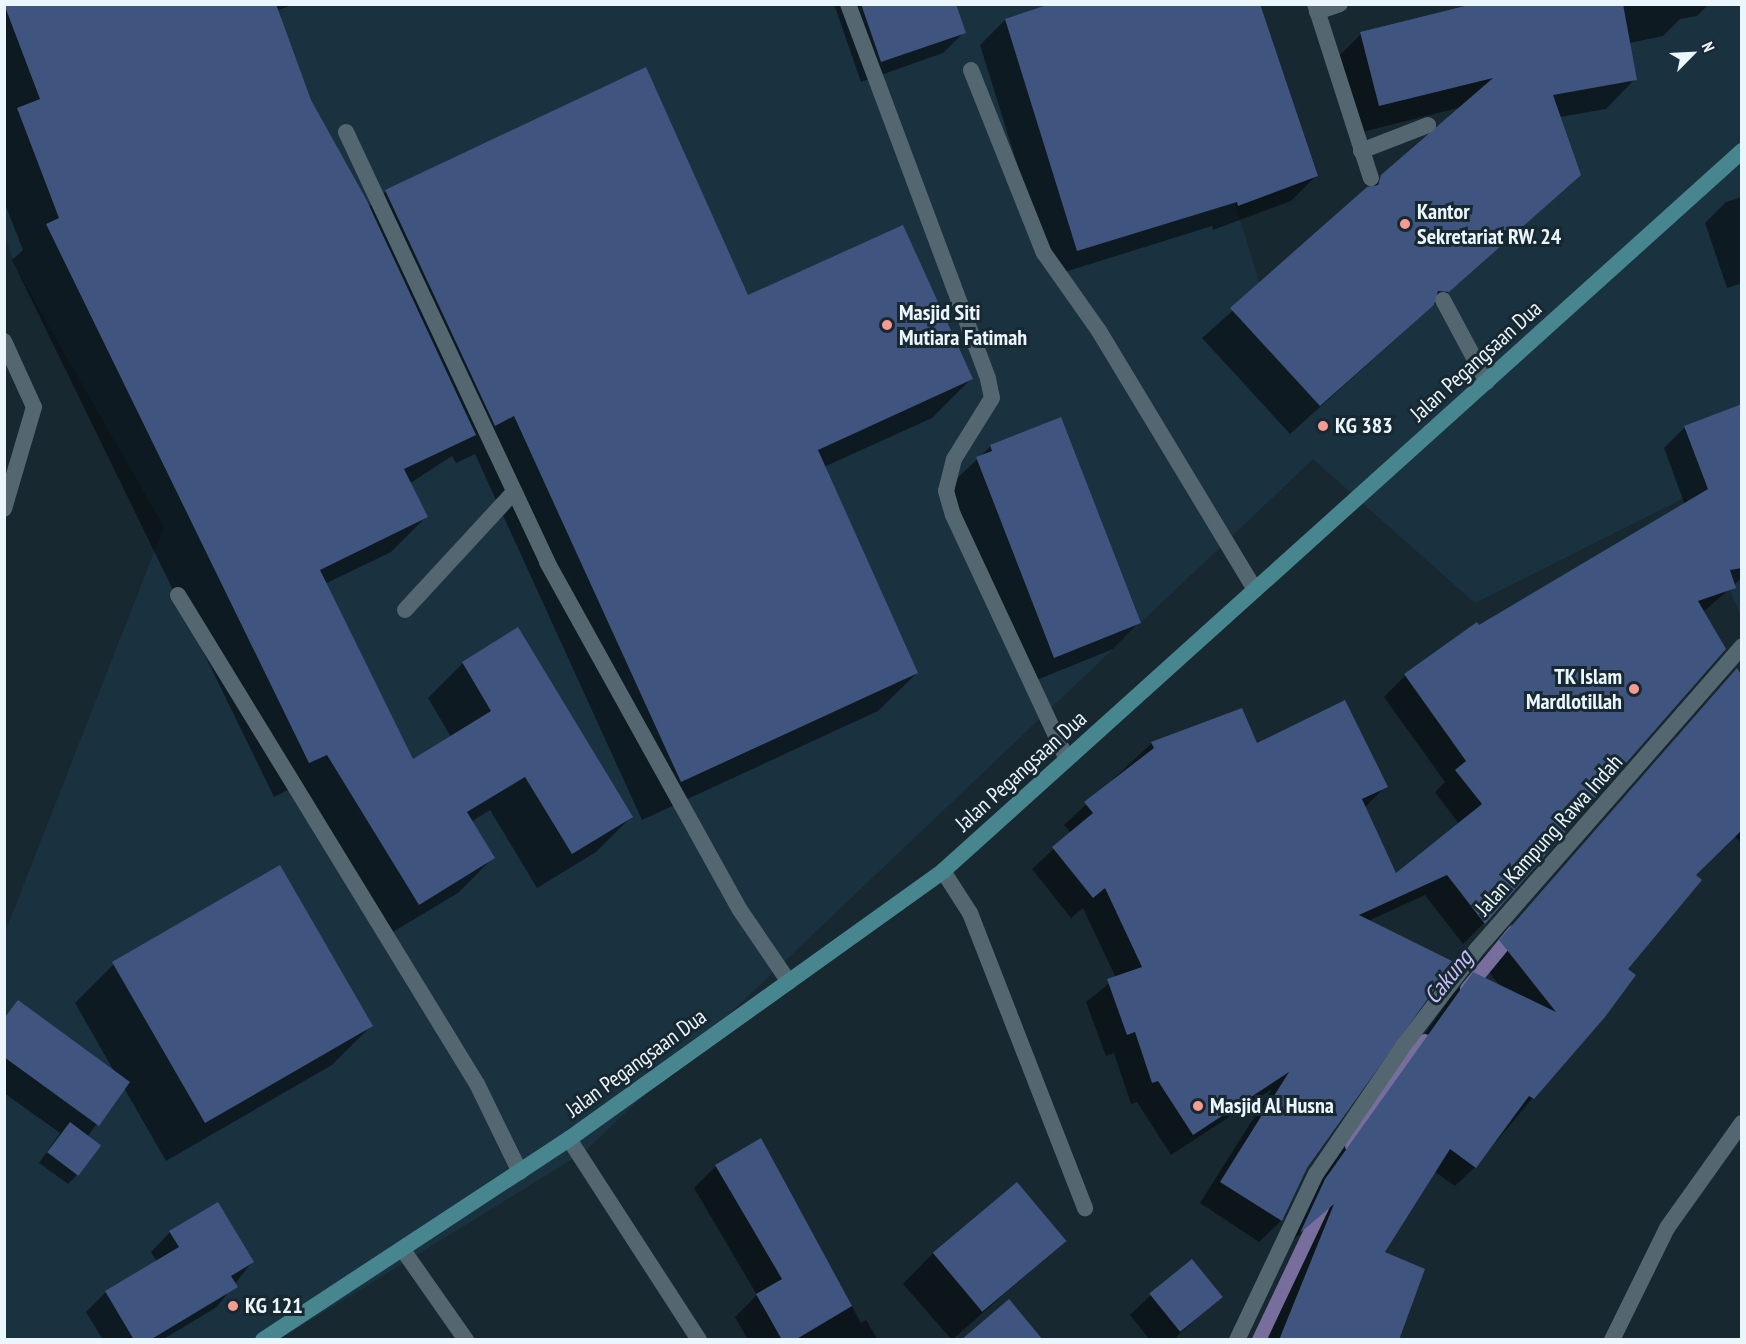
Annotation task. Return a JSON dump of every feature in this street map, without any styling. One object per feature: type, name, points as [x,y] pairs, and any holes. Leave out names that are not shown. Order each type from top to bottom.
[{"type":"main road","name":"Jalan Pegangsaan Dua","points":[[264,1340],[520,1172],[943,871],[1742,151]]},
{"type":"street","points":[[848,4],[988,380],[992,398],[954,459],[946,491],[953,515],[1067,759]]},
{"type":"street","points":[[1340,4],[1316,8],[1371,178]]},
{"type":"street","points":[[971,70],[1044,253],[1099,331],[1255,590]]},
{"type":"street","points":[[1361,151],[1428,125]]},
{"type":"street","points":[[346,132],[547,562],[740,910],[789,982]]},
{"type":"street","points":[[1443,300],[1487,382]]},
{"type":"street","points":[[4,341],[34,407],[4,509]]},
{"type":"street","points":[[405,610],[514,492]]},
{"type":"street","points":[[178,595],[477,1084],[520,1172]]},
{"type":"street","name":"Jalan Kampung Rawa Indah","points":[[1237,1340],[1316,1174],[1404,1045],[1478,948],[1742,646]]},
{"type":"street","points":[[943,871],[969,913],[1085,1208]]},
{"type":"street","points":[[1612,1340],[1667,1228],[1742,1123]]},
{"type":"street","points":[[569,1138],[699,1340]]},
{"type":"street","points":[[403,1250],[466,1340]]},
{"type":"shaded area","points":[[5,5],[1173,5],[1263,294],[1540,47],[1532,5],[1741,5],[1741,615],[1686,497],[1475,603],[1313,459],[584,1152],[280,1339],[5,1339],[4,935],[164,527],[15,267],[5,235]]},
{"type":"building","points":[[4,4],[276,4],[311,100],[366,199],[476,435],[404,469],[428,517],[320,570],[413,759],[491,711],[462,662],[518,627],[633,817],[572,854],[525,777],[467,812],[495,858],[419,905],[327,755],[309,763],[46,224],[59,218],[17,108],[40,99]]},
{"type":"building","points":[[861,4],[956,4],[966,33],[881,62]]},
{"type":"building","points":[[1050,4],[1260,4],[1318,176],[1238,206],[1237,202],[1077,251],[1005,19]]},
{"type":"building","points":[[1473,4],[1623,4],[1637,80],[1553,95],[1581,175],[1449,292],[1438,291],[1434,305],[1320,406],[1230,308],[1367,187],[1378,185],[1381,175],[1493,78],[1379,106],[1360,32]]},
{"type":"building","points":[[646,67],[748,295],[903,225],[973,379],[818,450],[918,673],[681,782],[514,416],[495,426],[385,190]]},
{"type":"building","points":[[1742,404],[1742,568],[1730,570],[1736,588],[1698,601],[1726,649],[1485,924],[1447,875],[1359,915],[1454,962],[1307,1168],[1282,1221],[1220,1182],[1289,1072],[1193,1135],[1158,1081],[1152,1083],[1135,1032],[1127,1035],[1107,979],[1142,967],[1105,888],[1093,898],[1052,847],[1093,813],[1084,802],[1154,748],[1151,742],[1242,708],[1257,743],[1345,700],[1388,787],[1362,799],[1396,873],[1482,804],[1455,770],[1466,761],[1404,674],[1477,622],[1479,625],[1708,489],[1684,426]]},
{"type":"building","points":[[1061,417],[1141,623],[1054,658],[976,457],[992,451],[990,445]]},
{"type":"building","points":[[1737,668],[1742,676],[1742,830],[1696,875],[1702,880],[1628,969],[1636,975],[1605,1017],[1534,1099],[1529,1096],[1476,1168],[1450,1149],[1385,1252],[1425,1269],[1399,1340],[1279,1340],[1334,1204],[1300,1233],[1325,1179],[1473,972],[1556,1012],[1499,940]]},
{"type":"building","points":[[280,865],[373,1026],[205,1123],[112,962]]},
{"type":"building","points":[[18,1000],[130,1082],[99,1126],[4,1057],[4,1018]]},
{"type":"building","points":[[70,1122],[101,1145],[78,1176],[47,1152]]},
{"type":"building","points":[[761,1138],[852,1306],[795,1340],[782,1340],[756,1294],[782,1279],[715,1165]]},
{"type":"building","points":[[1017,1182],[1066,1241],[982,1312],[933,1253]]},
{"type":"building","points":[[218,1202],[254,1262],[231,1276],[238,1287],[150,1340],[134,1340],[105,1291],[179,1247],[169,1231]]},
{"type":"building","points":[[1192,1259],[1223,1297],[1180,1332],[1149,1294]]},
{"type":"building","points":[[1009,1299],[1043,1340],[961,1340]]},
{"type":"waterway","name":"Cakung","points":[[1467,989],[1514,932]]},
{"type":"waterway","name":"Cakung","points":[[1352,1146],[1371,1108],[1425,1041]]},
{"type":"waterway","name":"Cakung","points":[[1259,1340],[1324,1203]]},
{"type":"place","name":"Kantor Sekretariat RW. 24","points":[[1405,224]]},
{"type":"place","name":"Masjid Siti Mutiara Fatimah","points":[[887,325]]},
{"type":"place","name":"KG 383","points":[[1323,426]]},
{"type":"place","name":"TK Islam Mardlotillah","points":[[1634,689]]},
{"type":"place","name":"Masjid Al Husna","points":[[1198,1106]]},
{"type":"place","name":"KG 121","points":[[233,1306]]}]
